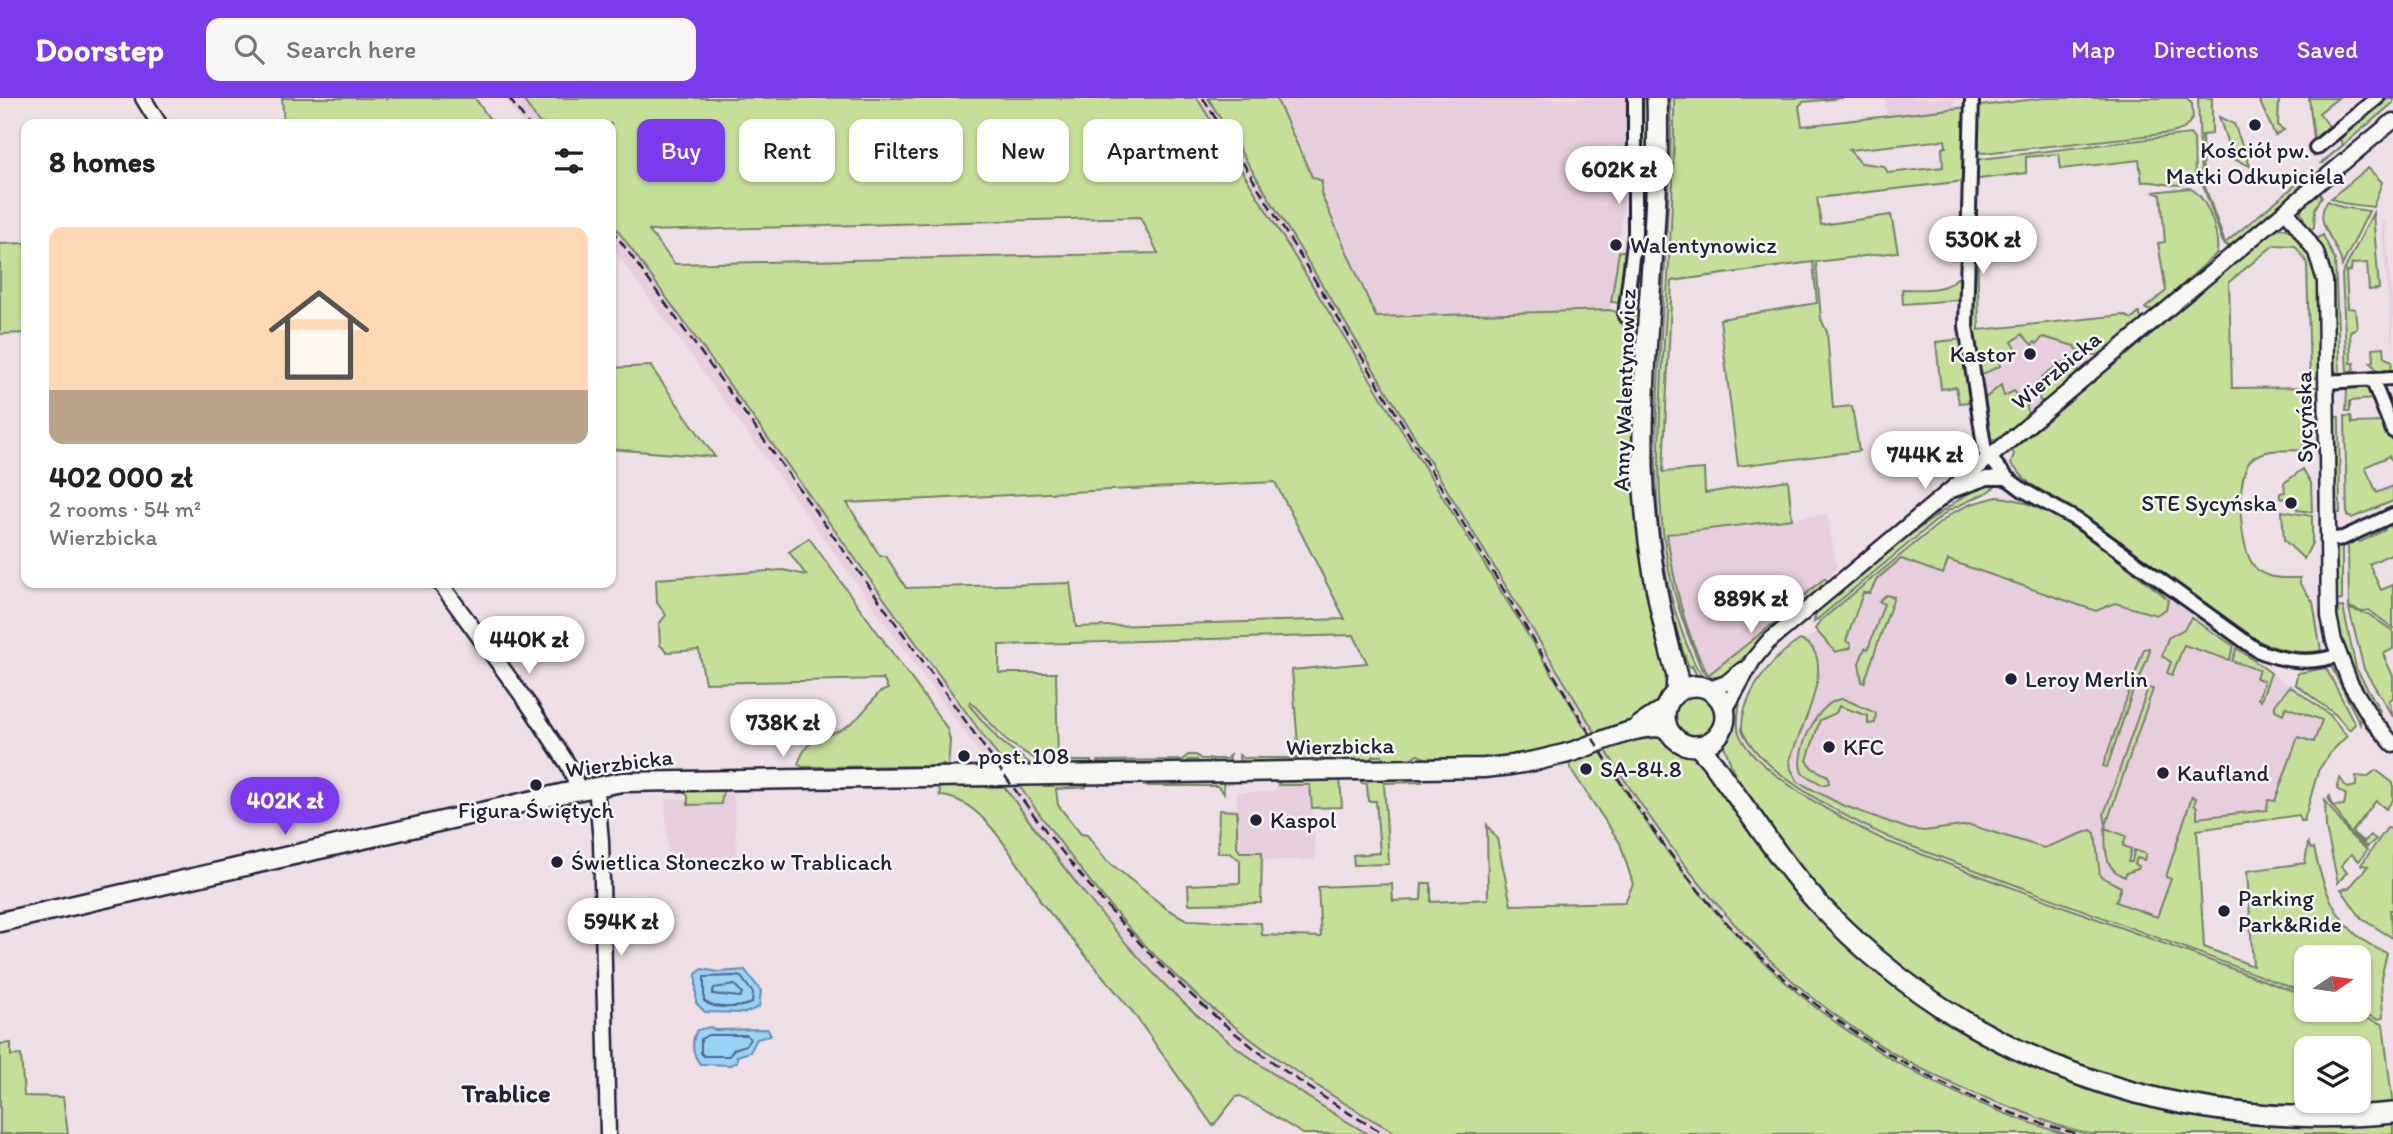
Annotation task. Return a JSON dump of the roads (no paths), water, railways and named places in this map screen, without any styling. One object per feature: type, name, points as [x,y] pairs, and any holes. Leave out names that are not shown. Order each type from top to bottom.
[{"type":"main road","name":"Anny Walentynowicz","points":[[1657,98],[1656,207],[1643,449],[1649,539],[1677,676],[1671,700]]},
{"type":"main road","name":"Anny Walentynowicz","points":[[1660,598],[1684,664],[1704,687]]},
{"type":"main road","points":[[1704,687],[1721,699],[1726,721],[1719,735],[1708,744],[1698,746],[1680,742],[1668,729],[1671,700],[1704,687]]},
{"type":"main road","name":"Wierzbicka","points":[[1631,732],[1671,700]]},
{"type":"main road","name":"Wierzbicka","points":[[0,922],[587,788],[676,779],[1484,768],[1564,754],[1656,726],[1668,729]]},
{"type":"main road","points":[[1719,735],[1721,753],[1737,794]]},
{"type":"main road","points":[[1698,746],[1737,794],[1795,877],[1860,945],[1931,1001],[2019,1052],[2115,1089],[2196,1108],[2297,1118],[2393,1113]]},
{"type":"street","points":[[143,98],[156,119]]},
{"type":"street","points":[[1625,316],[1635,234],[1635,98]]},
{"type":"street","points":[[1972,98],[1966,326],[1982,442],[1990,459],[2023,491],[2077,520],[2257,650],[2299,661],[2339,655]]},
{"type":"street","points":[[2316,148],[2377,98]]},
{"type":"street","name":"Wierzbicka","points":[[1704,687],[1726,683],[1753,660],[1767,643],[1954,491],[2393,121]]},
{"type":"street","name":"Sycyńska","points":[[2286,210],[2313,246],[2324,274],[2329,616],[2339,655],[2364,709],[2393,744]]},
{"type":"street","points":[[2326,382],[2393,378]]},
{"type":"street","points":[[2372,379],[2393,430]]},
{"type":"street","points":[[1954,491],[1987,478],[2007,478]]},
{"type":"street","points":[[2328,540],[2343,538],[2393,515]]},
{"type":"street","points":[[444,588],[587,788],[601,841],[608,1134]]},
{"type":"street","name":"Wierzbicka","points":[[1725,710],[1753,660]]},
{"type":"water","points":[[702,969],[718,972],[745,970],[761,991],[759,1007],[745,1013],[705,1012],[696,1003],[696,974]]},
{"type":"water","points":[[710,1027],[715,1030],[768,1029],[771,1035],[757,1039],[750,1052],[737,1056],[737,1062],[730,1065],[700,1064],[694,1052],[694,1039],[697,1030]]},
{"type":"railway","points":[[509,98],[524,119]]},
{"type":"railway","points":[[1203,98],[1606,760],[1692,882],[1730,926],[1772,967],[1817,1005],[1865,1039],[1968,1095],[2023,1117],[2078,1134]]},
{"type":"railway","points":[[616,235],[1022,800],[1117,918],[1177,981],[1232,1031],[1322,1096],[1385,1134]]},
{"type":"place","name":"Kościół pw. Matki Odkupiciela","points":[[2255,125]]},
{"type":"place","name":"Walentynowicz","points":[[1616,245]]},
{"type":"place","name":"Kastor","points":[[2030,354]]},
{"type":"place","name":"STE Sycyńska","points":[[2291,503]]},
{"type":"place","name":"Leroy Merlin","points":[[2011,679]]},
{"type":"place","name":"KFC","points":[[1829,747]]},
{"type":"place","name":"post. 108","points":[[964,756]]},
{"type":"place","name":"SA-84.8","points":[[1586,769]]},
{"type":"place","name":"Kaufland","points":[[2163,773]]},
{"type":"place","name":"Figura Świętych","points":[[536,785]]},
{"type":"place","name":"Kaspol","points":[[1256,820]]},
{"type":"place","name":"Świetlica Słoneczko w Trablicach","points":[[557,862]]},
{"type":"place","name":"Parking Park&Ride","points":[[2224,911]]},
{"type":"district","name":"Trablice","points":[[506,1093]]}]
